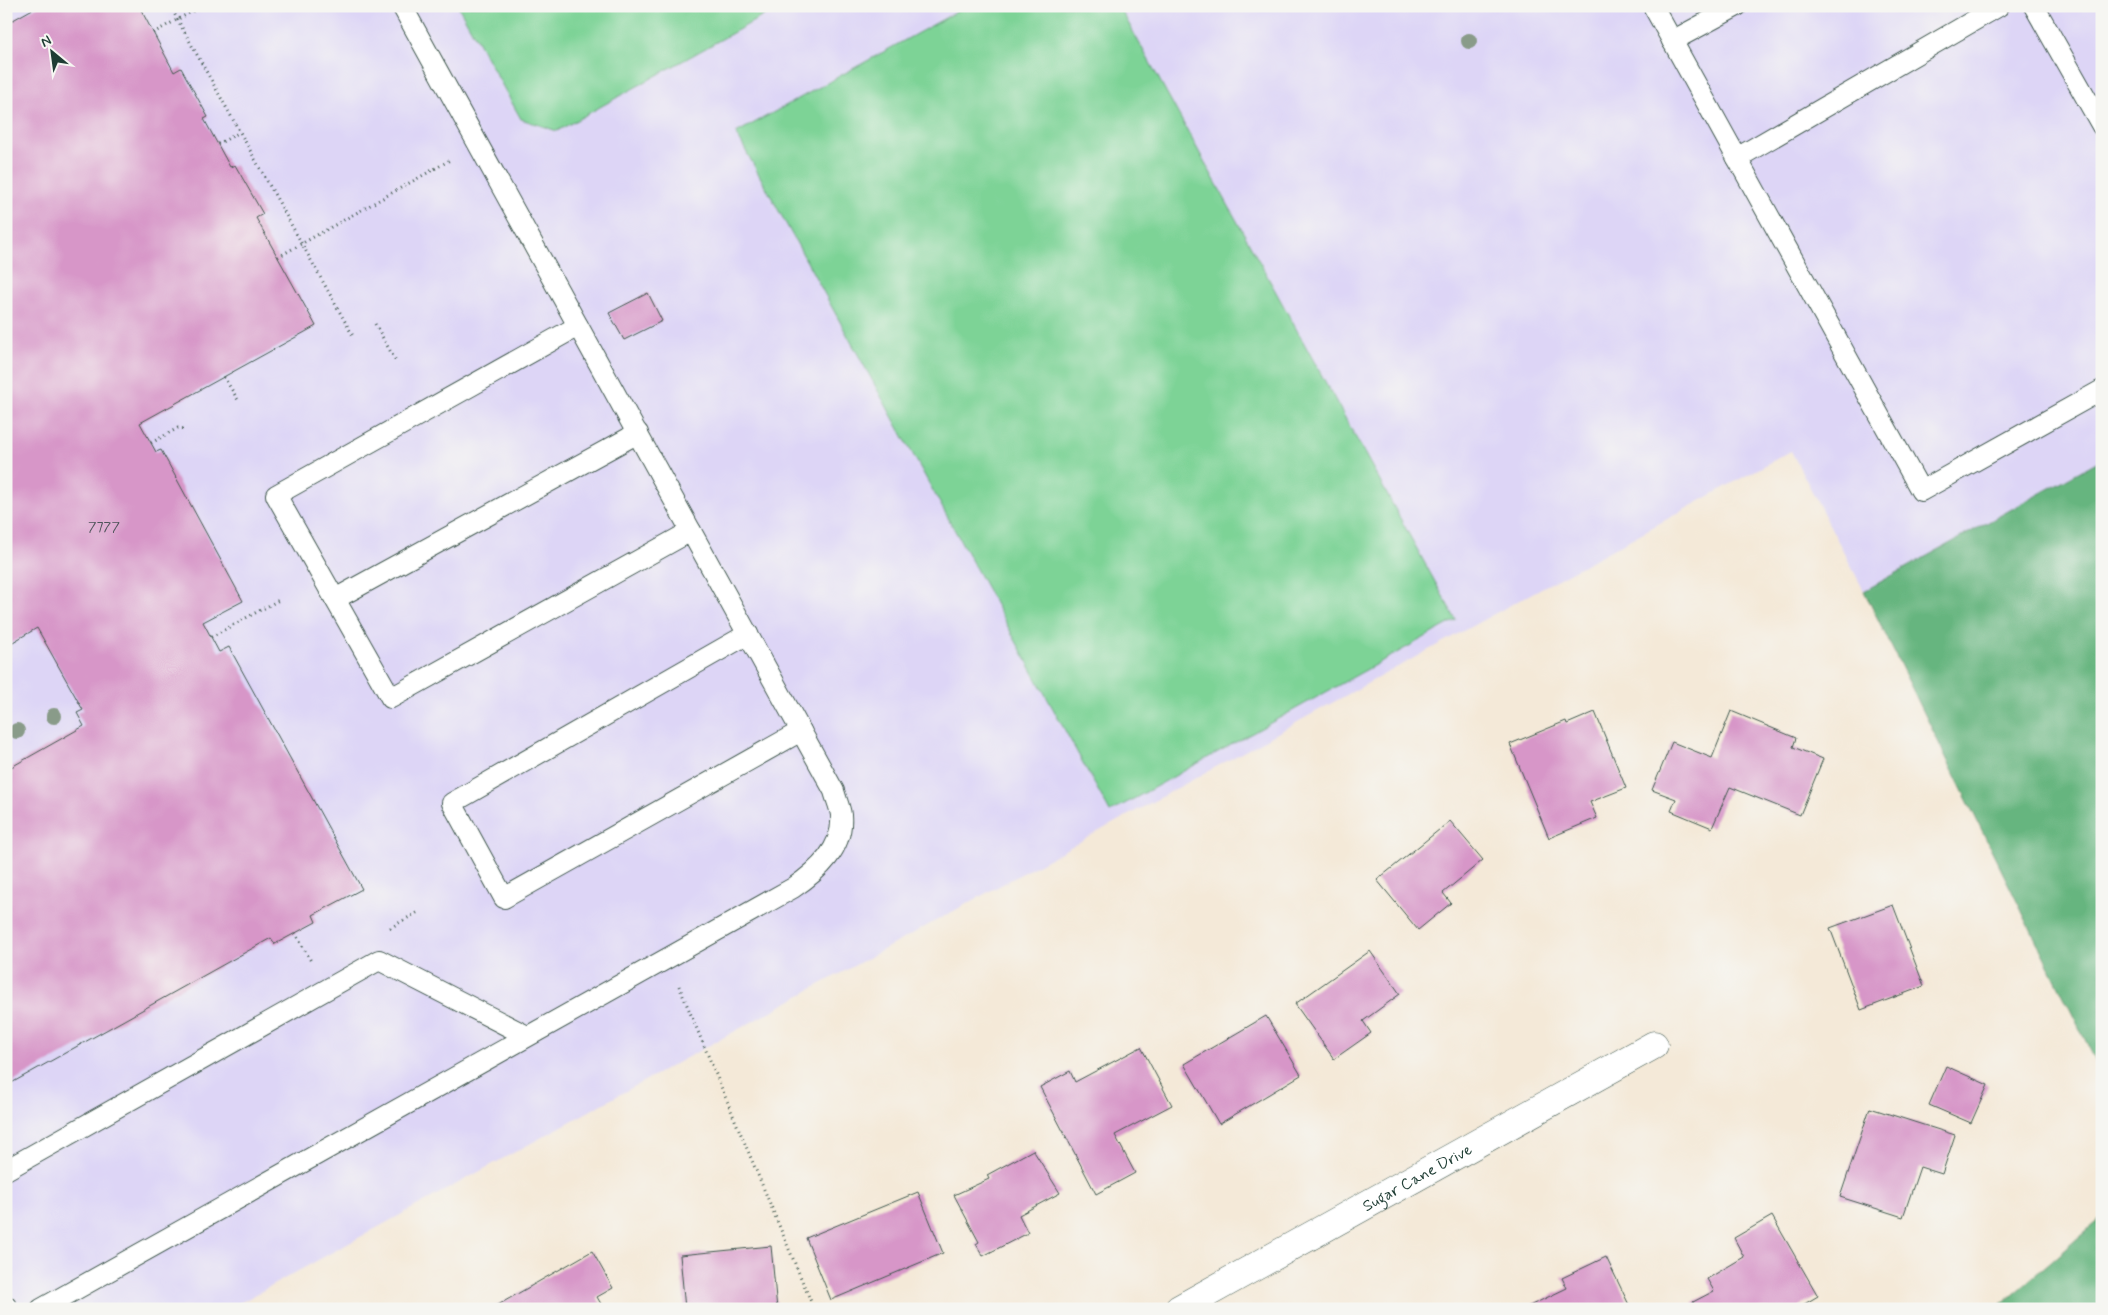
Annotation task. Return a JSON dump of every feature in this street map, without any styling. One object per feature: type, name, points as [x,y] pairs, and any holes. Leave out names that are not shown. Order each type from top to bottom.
[{"type":"street","name":"Sugar Cane Drive","points":[[1179,1309],[1654,1045]]},
{"type":"lane","points":[[40,1309],[793,888],[814,874],[830,856],[838,836],[841,815],[834,791],[402,6]]},
{"type":"lane","points":[[1653,6],[1922,491],[2102,390]]},
{"type":"lane","points":[[1672,42],[1736,6]]},
{"type":"lane","points":[[1737,158],[1999,6]]},
{"type":"lane","points":[[2034,6],[2102,126]]},
{"type":"lane","points":[[578,326],[276,495],[391,698],[691,531]]},
{"type":"lane","points":[[335,599],[638,433]]},
{"type":"lane","points":[[748,634],[452,803],[500,891],[504,898],[802,731]]},
{"type":"lane","points":[[6,1170],[379,960],[527,1036]]},
{"type":"path","points":[[170,6],[353,336]]},
{"type":"path","points":[[153,33],[202,6]]},
{"type":"path","points":[[218,144],[240,132]]},
{"type":"path","points":[[278,257],[479,145]]},
{"type":"path","points":[[375,324],[397,363]]},
{"type":"path","points":[[224,377],[238,400]]},
{"type":"path","points":[[151,443],[178,428],[186,429]]},
{"type":"path","points":[[211,637],[279,600]]},
{"type":"path","points":[[390,928],[420,912]]},
{"type":"path","points":[[295,933],[316,969]]},
{"type":"path","points":[[667,958],[814,1309]]},
{"type":"shaded area","points":[[6,6],[2102,6],[2102,459],[1864,591],[1791,451],[229,1309],[6,1309]]},
{"type":"green space","points":[[458,6],[781,6],[557,131],[521,119]]},
{"type":"green space","points":[[967,6],[1119,6],[1456,620],[1110,812],[736,133]]},
{"type":"green space","points":[[2102,459],[2102,1074],[1864,591]]},
{"type":"green space","points":[[2102,1217],[2102,1309],[1996,1309]]},
{"type":"building","points":[[38,6],[139,6],[174,72],[181,68],[208,117],[204,119],[230,167],[235,165],[263,214],[256,218],[316,326],[140,423],[156,452],[161,450],[243,601],[203,622],[219,652],[229,647],[362,889],[313,915],[316,922],[275,944],[271,938],[6,1086],[6,770],[84,726],[77,713],[83,710],[37,628],[6,646],[6,24]]},
{"type":"building","points":[[648,293],[662,321],[624,340],[609,313]]},
{"type":"building","points":[[1731,711],[1796,738],[1793,747],[1823,759],[1800,815],[1730,787],[1712,828],[1671,811],[1676,799],[1652,790],[1672,742],[1712,758]]},
{"type":"building","points":[[1595,712],[1626,788],[1590,802],[1597,818],[1549,838],[1510,744],[1566,721],[1567,724]]},
{"type":"building","points":[[1450,821],[1483,860],[1443,893],[1451,903],[1418,930],[1377,880]]},
{"type":"building","points":[[1893,905],[1924,986],[1861,1010],[1830,928]]},
{"type":"building","points":[[1370,951],[1400,994],[1363,1021],[1371,1033],[1334,1059],[1295,1004]]},
{"type":"building","points":[[1266,1016],[1301,1075],[1219,1124],[1184,1064]]},
{"type":"building","points":[[1141,1047],[1172,1105],[1115,1135],[1135,1173],[1096,1194],[1040,1087],[1070,1071],[1075,1082]]},
{"type":"building","points":[[1946,1066],[1988,1085],[1971,1123],[1929,1105]]},
{"type":"building","points":[[1870,1108],[1955,1135],[1942,1174],[1920,1167],[1903,1217],[1840,1197]]},
{"type":"building","points":[[1033,1150],[1060,1193],[1019,1215],[1028,1233],[983,1256],[976,1244],[979,1242],[954,1195],[989,1179],[987,1175]]},
{"type":"building","points":[[918,1192],[943,1253],[831,1300],[806,1238]]},
{"type":"building","points":[[1772,1216],[1818,1296],[1796,1309],[1696,1309],[1693,1302],[1714,1291],[1707,1279],[1744,1257],[1734,1238]]},
{"type":"building","points":[[771,1246],[777,1309],[685,1309],[680,1255]]},
{"type":"building","points":[[592,1251],[613,1288],[597,1297],[604,1309],[491,1309]]},
{"type":"building","points":[[1606,1257],[1631,1309],[1523,1309],[1567,1288],[1562,1278]]}]
